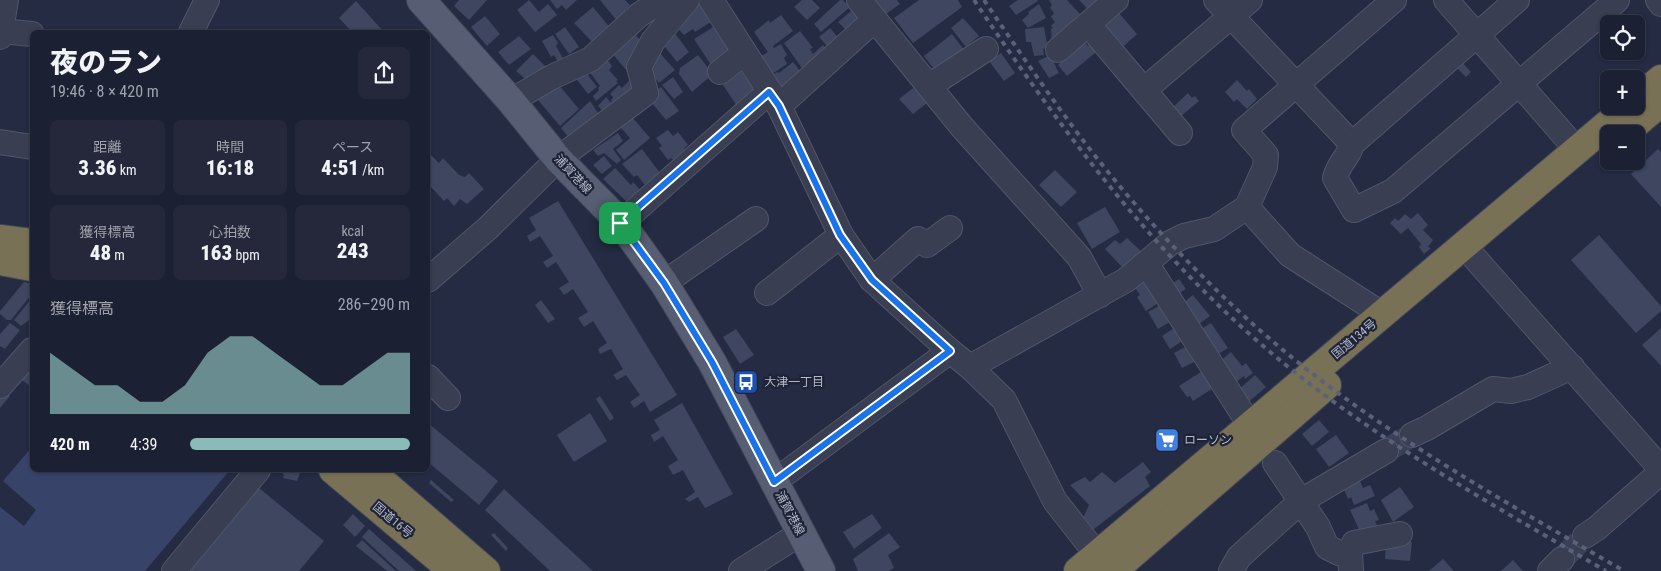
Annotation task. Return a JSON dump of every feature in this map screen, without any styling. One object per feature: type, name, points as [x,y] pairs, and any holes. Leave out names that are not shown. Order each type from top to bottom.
[{"type":"highway","points":[[1632,125],[1655,99]]},
{"type":"highway","name":"国道134号","points":[[1100,567],[1336,377],[1471,253],[1577,150],[1618,115]]},
{"type":"highway","name":"国道134号","points":[[1100,567],[1250,425],[1382,314],[1471,253],[1600,154]]},
{"type":"highway","points":[[0,239],[30,243]]},
{"type":"highway","points":[[0,261],[30,267]]},
{"type":"highway","name":"国道16号","points":[[335,472],[453,571]]},
{"type":"highway","name":"国道16号","points":[[371,472],[486,571]]},
{"type":"main road","name":"浦賀港線","points":[[421,0],[511,101],[558,159],[620,223],[664,283],[712,362],[821,571]]},
{"type":"street","points":[[6,0],[0,34],[30,34]]},
{"type":"street","points":[[192,30],[207,0]]},
{"type":"street","points":[[511,101],[552,77],[591,59],[638,15],[662,0]]},
{"type":"street","points":[[430,278],[488,228],[558,159],[646,94],[639,67],[654,41],[687,0]]},
{"type":"street","points":[[711,0],[774,99],[840,235],[872,280],[970,367],[1004,400],[1055,501],[1100,567]]},
{"type":"street","points":[[859,0],[962,127],[1079,257],[1100,295]]},
{"type":"street","points":[[1058,50],[1116,0]]},
{"type":"street","points":[[1144,90],[1224,8],[1250,0]]},
{"type":"street","points":[[970,367],[1126,280],[1163,248],[1184,236],[1214,229],[1246,207],[1265,167],[1266,155],[1244,130],[1394,0]]},
{"type":"street","points":[[1446,0],[1577,150]]},
{"type":"street","points":[[1516,0],[1352,144],[1350,153],[1338,167],[1335,178],[1354,210],[1393,191],[1617,0]]},
{"type":"street","points":[[1658,0],[1661,4]]},
{"type":"street","points":[[1224,8],[1352,144]]},
{"type":"street","points":[[620,223],[874,20]]},
{"type":"street","points":[[1088,24],[1180,133]]},
{"type":"street","points":[[929,86],[986,49]]},
{"type":"street","points":[[720,72],[744,53]]},
{"type":"street","points":[[0,142],[30,147]]},
{"type":"street","points":[[1246,207],[1290,255],[1382,314]]},
{"type":"street","points":[[664,283],[756,219]]},
{"type":"street","points":[[872,280],[918,238],[927,245],[950,228]]},
{"type":"street","points":[[767,293],[840,235]]},
{"type":"street","points":[[1471,253],[1661,470],[1597,528],[1585,536]]},
{"type":"street","points":[[1146,263],[1250,425]]},
{"type":"street","points":[[774,482],[950,351]]},
{"type":"street","points":[[0,386],[30,352]]},
{"type":"street","points":[[1412,435],[1428,428],[1493,389],[1511,391],[1528,387],[1572,368]]},
{"type":"street","points":[[430,380],[448,398]]},
{"type":"street","points":[[1231,571],[1239,557],[1301,501],[1386,451]]},
{"type":"street","points":[[1276,463],[1318,527],[1327,547],[1351,562],[1354,543],[1400,534]]},
{"type":"street","points":[[174,571],[256,472]]},
{"type":"street","points":[[741,571],[801,533]]},
{"type":"water","points":[[30,449],[30,472],[228,472],[145,571],[0,571],[0,507],[24,526],[36,510],[3,481]]},
{"type":"building","points":[[459,0],[487,0],[469,20],[454,6]]},
{"type":"building","points":[[529,0],[539,12],[548,4],[557,15],[535,32],[517,10]]},
{"type":"building","points":[[550,0],[577,0],[566,10],[562,5],[557,9]]},
{"type":"building","points":[[600,0],[625,0],[630,5],[625,10],[627,12],[617,21]]},
{"type":"building","points":[[700,0],[714,20],[695,32],[693,29],[684,35],[673,23],[684,10]]},
{"type":"building","points":[[802,0],[812,0],[820,8],[807,20],[794,7]]},
{"type":"building","points":[[840,0],[843,0],[850,7],[821,32],[814,24]]},
{"type":"building","points":[[873,0],[897,0],[900,4],[882,17]]},
{"type":"building","points":[[919,0],[958,0],[962,7],[913,43],[894,18]]},
{"type":"building","points":[[1018,0],[1038,1],[1016,15],[1009,6]]},
{"type":"building","points":[[1049,0],[1067,0],[1080,14],[1076,17],[1078,20],[1052,46],[1051,29],[1053,28],[1051,26],[1055,22],[1051,17],[1054,13],[1050,8],[1052,5]]},
{"type":"building","points":[[1079,0],[1105,0],[1091,13]]},
{"type":"building","points":[[356,1],[382,30],[350,30],[339,18]]},
{"type":"building","points":[[1039,4],[1046,18],[1028,28],[1022,20],[1029,14],[1028,12]]},
{"type":"building","points":[[857,6],[867,18],[849,33],[838,22]]},
{"type":"building","points":[[593,7],[612,30],[595,45],[574,23]]},
{"type":"building","points":[[1119,13],[1137,34],[1124,46],[1105,26]]},
{"type":"building","points":[[781,15],[793,31],[773,46],[774,48],[781,44],[787,55],[784,58],[787,64],[772,74],[761,56],[768,52],[754,32],[769,20],[770,23]]},
{"type":"building","points":[[485,16],[500,34],[487,46],[471,27]]},
{"type":"building","points":[[963,18],[979,36],[966,47],[951,28]]},
{"type":"building","points":[[715,26],[733,54],[713,68],[694,39]]},
{"type":"building","points":[[565,27],[579,47],[569,54],[555,34]]},
{"type":"building","points":[[1044,27],[1048,48],[1043,49],[1044,55],[1034,56],[1031,42],[1026,42],[1025,29]]},
{"type":"building","points":[[830,28],[843,43],[832,52],[819,37]]},
{"type":"building","points":[[800,31],[813,48],[810,49],[813,54],[823,45],[830,53],[807,75],[784,43]]},
{"type":"building","points":[[633,32],[643,43],[637,60],[626,70],[611,52]]},
{"type":"building","points":[[674,32],[689,52],[677,62],[661,42]]},
{"type":"building","points":[[952,34],[965,51],[937,73],[924,56]]},
{"type":"building","points":[[553,35],[558,43],[556,46],[564,60],[559,63],[554,55],[551,57],[542,41]]},
{"type":"building","points":[[519,36],[531,49],[509,65],[498,52]]},
{"type":"building","points":[[1082,39],[1088,46],[1094,40],[1101,48],[1067,76],[1058,65]]},
{"type":"building","points":[[659,52],[675,70],[659,83],[644,66]]},
{"type":"building","points":[[1001,53],[1015,73],[1004,81],[989,61]]},
{"type":"building","points":[[533,54],[546,67],[530,83],[516,71]]},
{"type":"building","points":[[604,55],[612,66],[609,70],[618,80],[616,81],[618,83],[596,101],[593,96],[600,86],[589,71]]},
{"type":"building","points":[[698,55],[713,74],[692,92],[679,74],[680,68]]},
{"type":"building","points":[[1050,55],[1059,73],[1049,78],[1038,61]]},
{"type":"building","points":[[1461,61],[1471,72],[1466,77],[1455,66]]},
{"type":"building","points":[[793,62],[805,77],[783,93],[770,77],[777,72],[779,73]]},
{"type":"building","points":[[741,71],[756,92],[737,106],[719,79]]},
{"type":"building","points":[[589,73],[588,75],[597,87],[588,94],[574,76]]},
{"type":"building","points":[[673,77],[683,92],[674,99],[662,85]]},
{"type":"building","points":[[630,80],[638,90],[619,109],[611,101],[613,97],[610,94],[619,85],[622,88]]},
{"type":"building","points":[[1237,80],[1247,91],[1249,89],[1257,99],[1247,109],[1237,99],[1234,102],[1225,92]]},
{"type":"building","points":[[558,84],[579,109],[560,126],[538,100]]},
{"type":"building","points":[[920,86],[931,100],[913,114],[899,99],[913,88],[915,90]]},
{"type":"building","points":[[661,87],[679,111],[666,120],[647,97]]},
{"type":"building","points":[[1188,93],[1192,98],[1195,96],[1199,101],[1180,117],[1172,108]]},
{"type":"building","points":[[606,97],[618,110],[609,118],[598,106]]},
{"type":"building","points":[[590,101],[602,119],[573,143],[561,128]]},
{"type":"building","points":[[632,117],[650,138],[624,160],[616,150],[630,138],[620,127]]},
{"type":"building","points":[[668,130],[673,136],[678,132],[688,145],[684,148],[690,156],[679,165],[671,158],[668,160],[659,148],[662,146],[656,138]]},
{"type":"building","points":[[618,133],[623,141],[613,149],[621,160],[617,164],[604,153],[598,156],[593,150]]},
{"type":"building","points":[[642,149],[663,177],[648,189],[637,175],[634,177],[622,164]]},
{"type":"building","points":[[1658,149],[1661,152],[1661,207],[1631,174],[1635,170],[1645,170],[1645,161]]},
{"type":"building","points":[[430,154],[439,163],[443,158],[459,175],[465,177],[469,173],[484,189],[467,204],[460,199],[454,206],[447,198],[444,201],[431,187]]},
{"type":"building","points":[[604,156],[612,166],[602,174],[593,165]]},
{"type":"building","points":[[615,168],[631,185],[633,182],[642,192],[629,204],[603,179]]},
{"type":"building","points":[[1055,170],[1077,192],[1061,207],[1039,185]]},
{"type":"building","points":[[558,201],[677,395],[650,412],[644,401],[634,408],[630,402],[640,395],[626,375],[617,380],[613,375],[623,369],[611,349],[600,354],[598,349],[607,343],[593,321],[584,327],[578,318],[588,312],[573,289],[564,295],[559,288],[569,282],[556,262],[547,268],[543,262],[553,256],[540,236],[530,242],[527,236],[536,230],[529,218]]},
{"type":"building","points":[[1105,207],[1120,232],[1092,249],[1077,223]]},
{"type":"building","points":[[1418,213],[1428,225],[1423,230],[1433,240],[1428,247],[1431,248],[1424,254],[1419,247],[1421,244],[1408,228],[1401,234],[1390,223],[1395,218],[1398,221],[1405,214],[1411,219]]},
{"type":"building","points":[[1599,235],[1661,306],[1661,311],[1636,333],[1571,260]]},
{"type":"building","points":[[1127,238],[1141,251],[1123,268],[1105,249],[1115,240],[1120,244]]},
{"type":"building","points":[[1148,276],[1164,299],[1146,311],[1137,297],[1140,295],[1134,286]]},
{"type":"building","points":[[1179,279],[1186,289],[1180,293],[1173,283]]},
{"type":"building","points":[[24,282],[30,284],[30,296],[11,320],[7,320],[0,314],[0,311]]},
{"type":"building","points":[[1193,295],[1210,316],[1199,324],[1183,303]]},
{"type":"building","points":[[30,300],[30,319],[21,326],[14,320]]},
{"type":"building","points":[[541,300],[555,319],[548,323],[535,305]]},
{"type":"building","points":[[1166,302],[1175,319],[1158,329],[1148,312]]},
{"type":"building","points":[[10,323],[20,330],[5,349],[0,346],[0,334]]},
{"type":"building","points":[[1211,323],[1228,348],[1215,356],[1198,331]]},
{"type":"building","points":[[1179,325],[1187,338],[1170,349],[1162,336]]},
{"type":"building","points":[[1661,328],[1661,366],[1642,345]]},
{"type":"building","points":[[736,329],[754,355],[740,364],[723,337]]},
{"type":"building","points":[[1191,344],[1200,359],[1182,368],[1174,353]]},
{"type":"building","points":[[1231,352],[1242,366],[1246,363],[1253,373],[1245,379],[1244,376],[1232,385],[1219,362]]},
{"type":"building","points":[[30,370],[29,385],[22,380]]},
{"type":"building","points":[[1204,370],[1215,387],[1193,401],[1190,396],[1187,397],[1179,386]]},
{"type":"building","points":[[1255,375],[1266,387],[1246,404],[1236,392]]},
{"type":"building","points":[[4,392],[10,396],[0,408],[0,397]]},
{"type":"building","points":[[600,396],[614,418],[610,421],[596,399]]},
{"type":"building","points":[[682,403],[733,494],[705,508],[698,497],[689,502],[685,499],[695,492],[683,470],[673,475],[668,466],[678,460],[663,436],[654,442],[651,435],[660,430],[654,420]]},
{"type":"building","points":[[590,413],[607,441],[574,462],[557,435]]},
{"type":"building","points":[[1319,420],[1329,432],[1312,446],[1302,434]]},
{"type":"building","points":[[430,425],[498,481],[479,505],[430,464]]},
{"type":"building","points":[[1336,435],[1349,453],[1329,467],[1316,449]]},
{"type":"building","points":[[1143,462],[1151,472],[1145,477],[1150,486],[1090,532],[1081,522],[1089,505],[1070,485],[1085,477],[1090,482],[1102,472],[1115,483]]},
{"type":"building","points":[[282,472],[300,473],[297,481],[283,478]]},
{"type":"building","points":[[1358,476],[1363,488],[1370,485],[1375,496],[1354,505],[1351,497],[1348,499],[1341,483]]},
{"type":"building","points":[[431,480],[454,500],[451,502],[429,483]]},
{"type":"building","points":[[1400,487],[1414,507],[1393,522],[1381,500]]},
{"type":"building","points":[[259,488],[324,541],[299,571],[189,571]]},
{"type":"building","points":[[504,489],[593,571],[550,571],[485,510]]},
{"type":"building","points":[[1367,503],[1370,511],[1374,509],[1379,520],[1375,521],[1379,529],[1362,536],[1350,510]]},
{"type":"building","points":[[353,514],[365,526],[355,537],[343,525]]},
{"type":"building","points":[[872,514],[882,528],[854,549],[843,532]]},
{"type":"building","points":[[369,529],[416,571],[399,571],[362,537]]},
{"type":"building","points":[[494,533],[508,548],[506,551],[491,535]]},
{"type":"building","points":[[889,533],[900,547],[888,555],[894,568],[889,571],[858,571],[853,559]]},
{"type":"building","points":[[362,540],[396,571],[387,571],[356,546]]},
{"type":"building","points":[[1386,540],[1412,542],[1410,561],[1385,559]]},
{"type":"building","points":[[1443,559],[1454,571],[1429,571]]},
{"type":"building","points":[[1513,560],[1523,571],[1501,571]]},
{"type":"tunnel","points":[[1386,451],[1412,435]]},
{"type":"tunnel","points":[[1562,559],[1585,536]]},
{"type":"railway","points":[[974,0],[1038,93],[1106,182],[1180,267],[1262,345],[1302,378],[1385,438],[1473,493],[1606,571]]},
{"type":"railway","points":[[984,0],[1057,105],[1120,186],[1159,231],[1244,316],[1287,354],[1379,422],[1476,484],[1624,571]]},
{"type":"place","name":"大津一丁目","points":[[746,382]]},
{"type":"place","name":"ローソン","points":[[1167,440]]},
{"type":"route","points":[[769,92],[779,106],[840,235],[872,280],[950,351],[774,482],[712,362],[664,283],[620,223],[769,92]]}]
